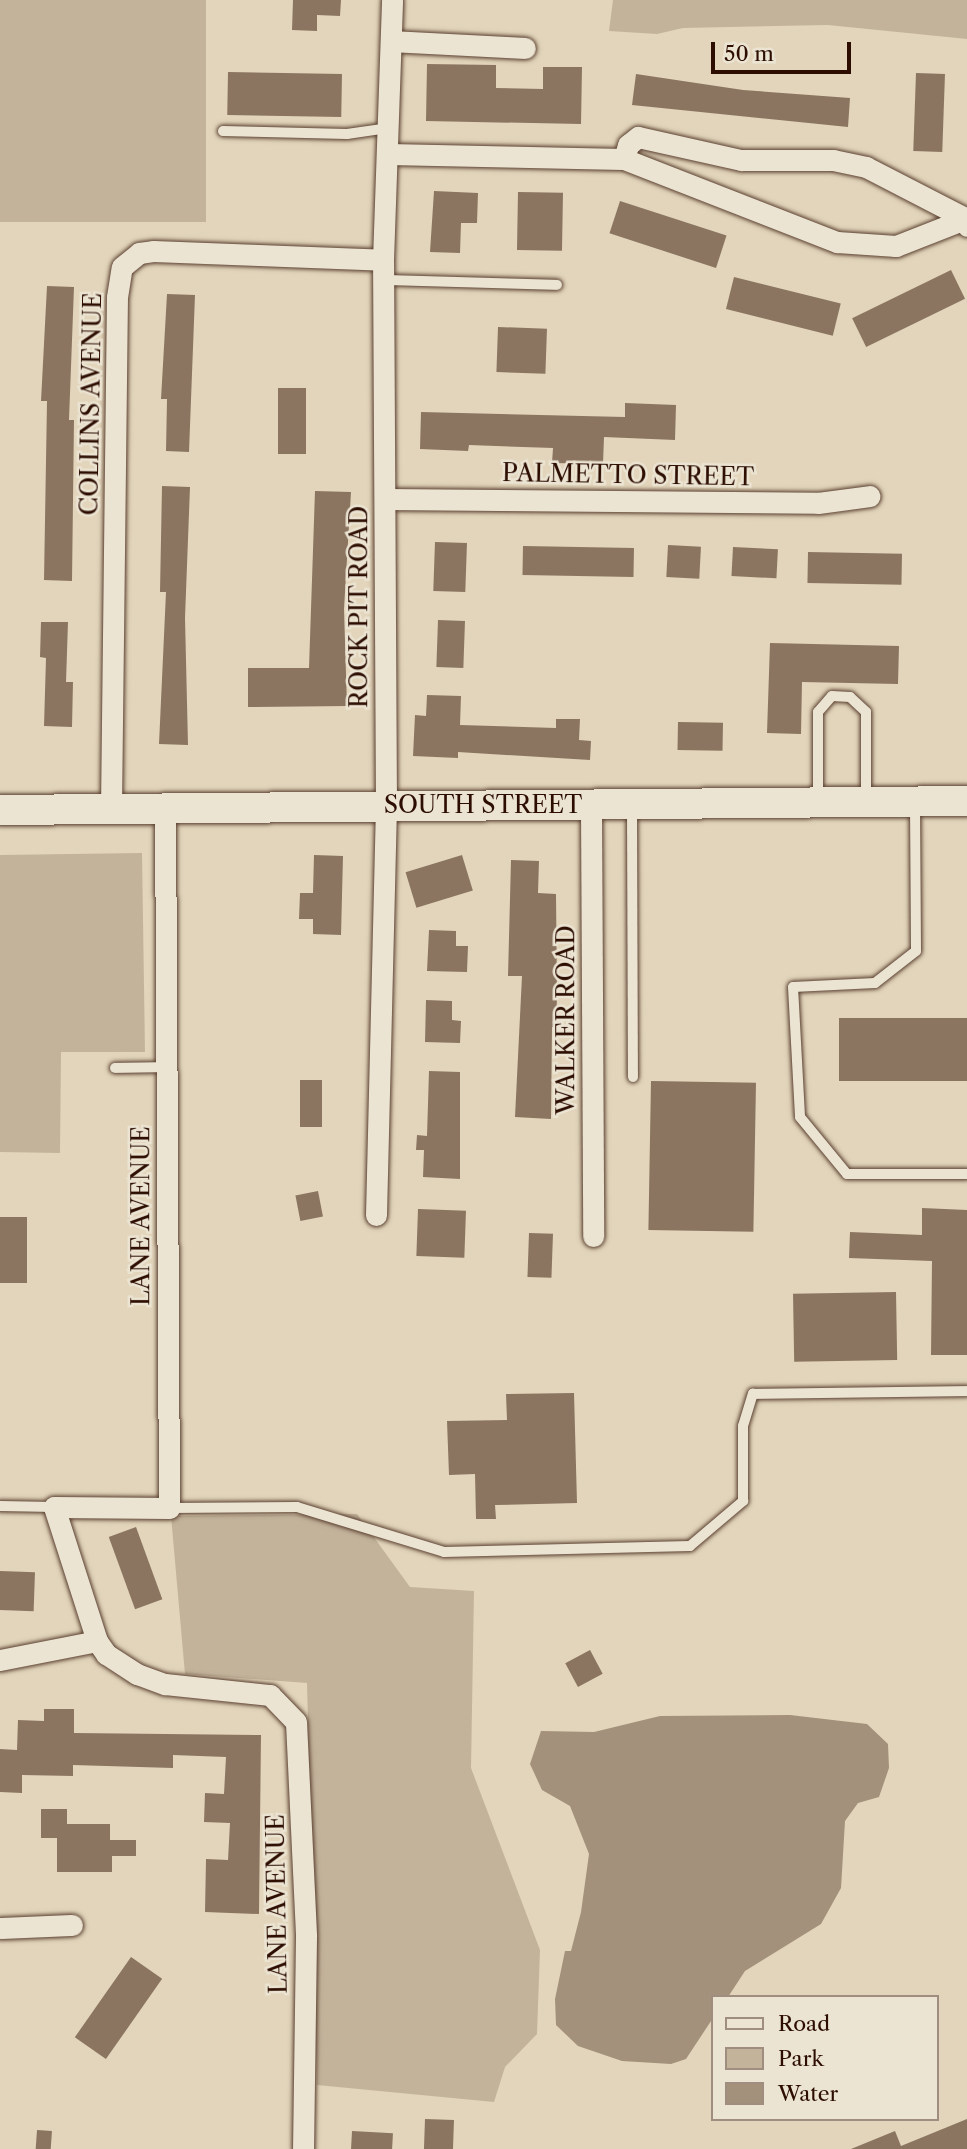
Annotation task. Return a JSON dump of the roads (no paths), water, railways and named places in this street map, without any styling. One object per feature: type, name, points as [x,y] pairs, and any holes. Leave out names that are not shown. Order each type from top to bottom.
[{"type":"main road","name":"SOUTH STREET","points":[[0,810],[967,801]]},
{"type":"street","name":"ROCK PIT ROAD","points":[[376,1215],[386,806],[383,270],[392,0]]},
{"type":"street","points":[[391,41],[525,48]]},
{"type":"street","points":[[624,159],[628,145],[638,137],[741,160],[833,160],[866,167],[966,221]]},
{"type":"street","points":[[387,154],[624,159],[837,242],[896,246],[966,221]]},
{"type":"street","name":"COLLINS AVENUE","points":[[111,808],[117,297],[122,267],[139,253],[153,251],[383,270]]},
{"type":"street","name":"PALMETTO STREET","points":[[385,499],[818,503],[870,496]]},
{"type":"street","name":"WALKER ROAD","points":[[591,805],[593,1236]]},
{"type":"street","name":"LANE AVENUE","points":[[165,808],[169,1508]]},
{"type":"street","points":[[0,1660],[97,1641],[54,1507],[169,1508]]},
{"type":"street","name":"LANE AVENUE","points":[[97,1641],[121,1665],[165,1684],[246,1690],[270,1695],[282,1703],[296,1722],[299,1737],[306,1937],[303,2149]]},
{"type":"street","points":[[0,1928],[72,1925]]},
{"type":"lane","points":[[223,131],[347,134],[388,128]]},
{"type":"lane","points":[[383,270],[557,285]]},
{"type":"lane","points":[[818,802],[818,712],[831,696],[850,697],[866,712],[866,802]]},
{"type":"lane","points":[[915,802],[916,951],[876,983],[793,986],[800,1117],[847,1174],[967,1174]]},
{"type":"lane","points":[[632,804],[633,1077]]},
{"type":"lane","points":[[115,1068],[167,1067]]},
{"type":"lane","points":[[169,1508],[297,1507],[444,1552],[690,1546],[743,1501],[743,1426],[752,1394],[967,1391]]},
{"type":"lane","points":[[0,1506],[54,1507]]},
{"type":"water","points":[[790,1715],[867,1724],[888,1744],[889,1768],[879,1797],[858,1803],[845,1821],[841,1888],[821,1924],[745,1971],[729,1995],[712,1995],[712,2020],[686,2059],[671,2064],[622,2061],[578,2046],[556,2025],[555,1999],[565,1951],[571,1951],[581,1912],[589,1854],[570,1806],[542,1790],[530,1764],[541,1731],[594,1732],[660,1716]]}]
